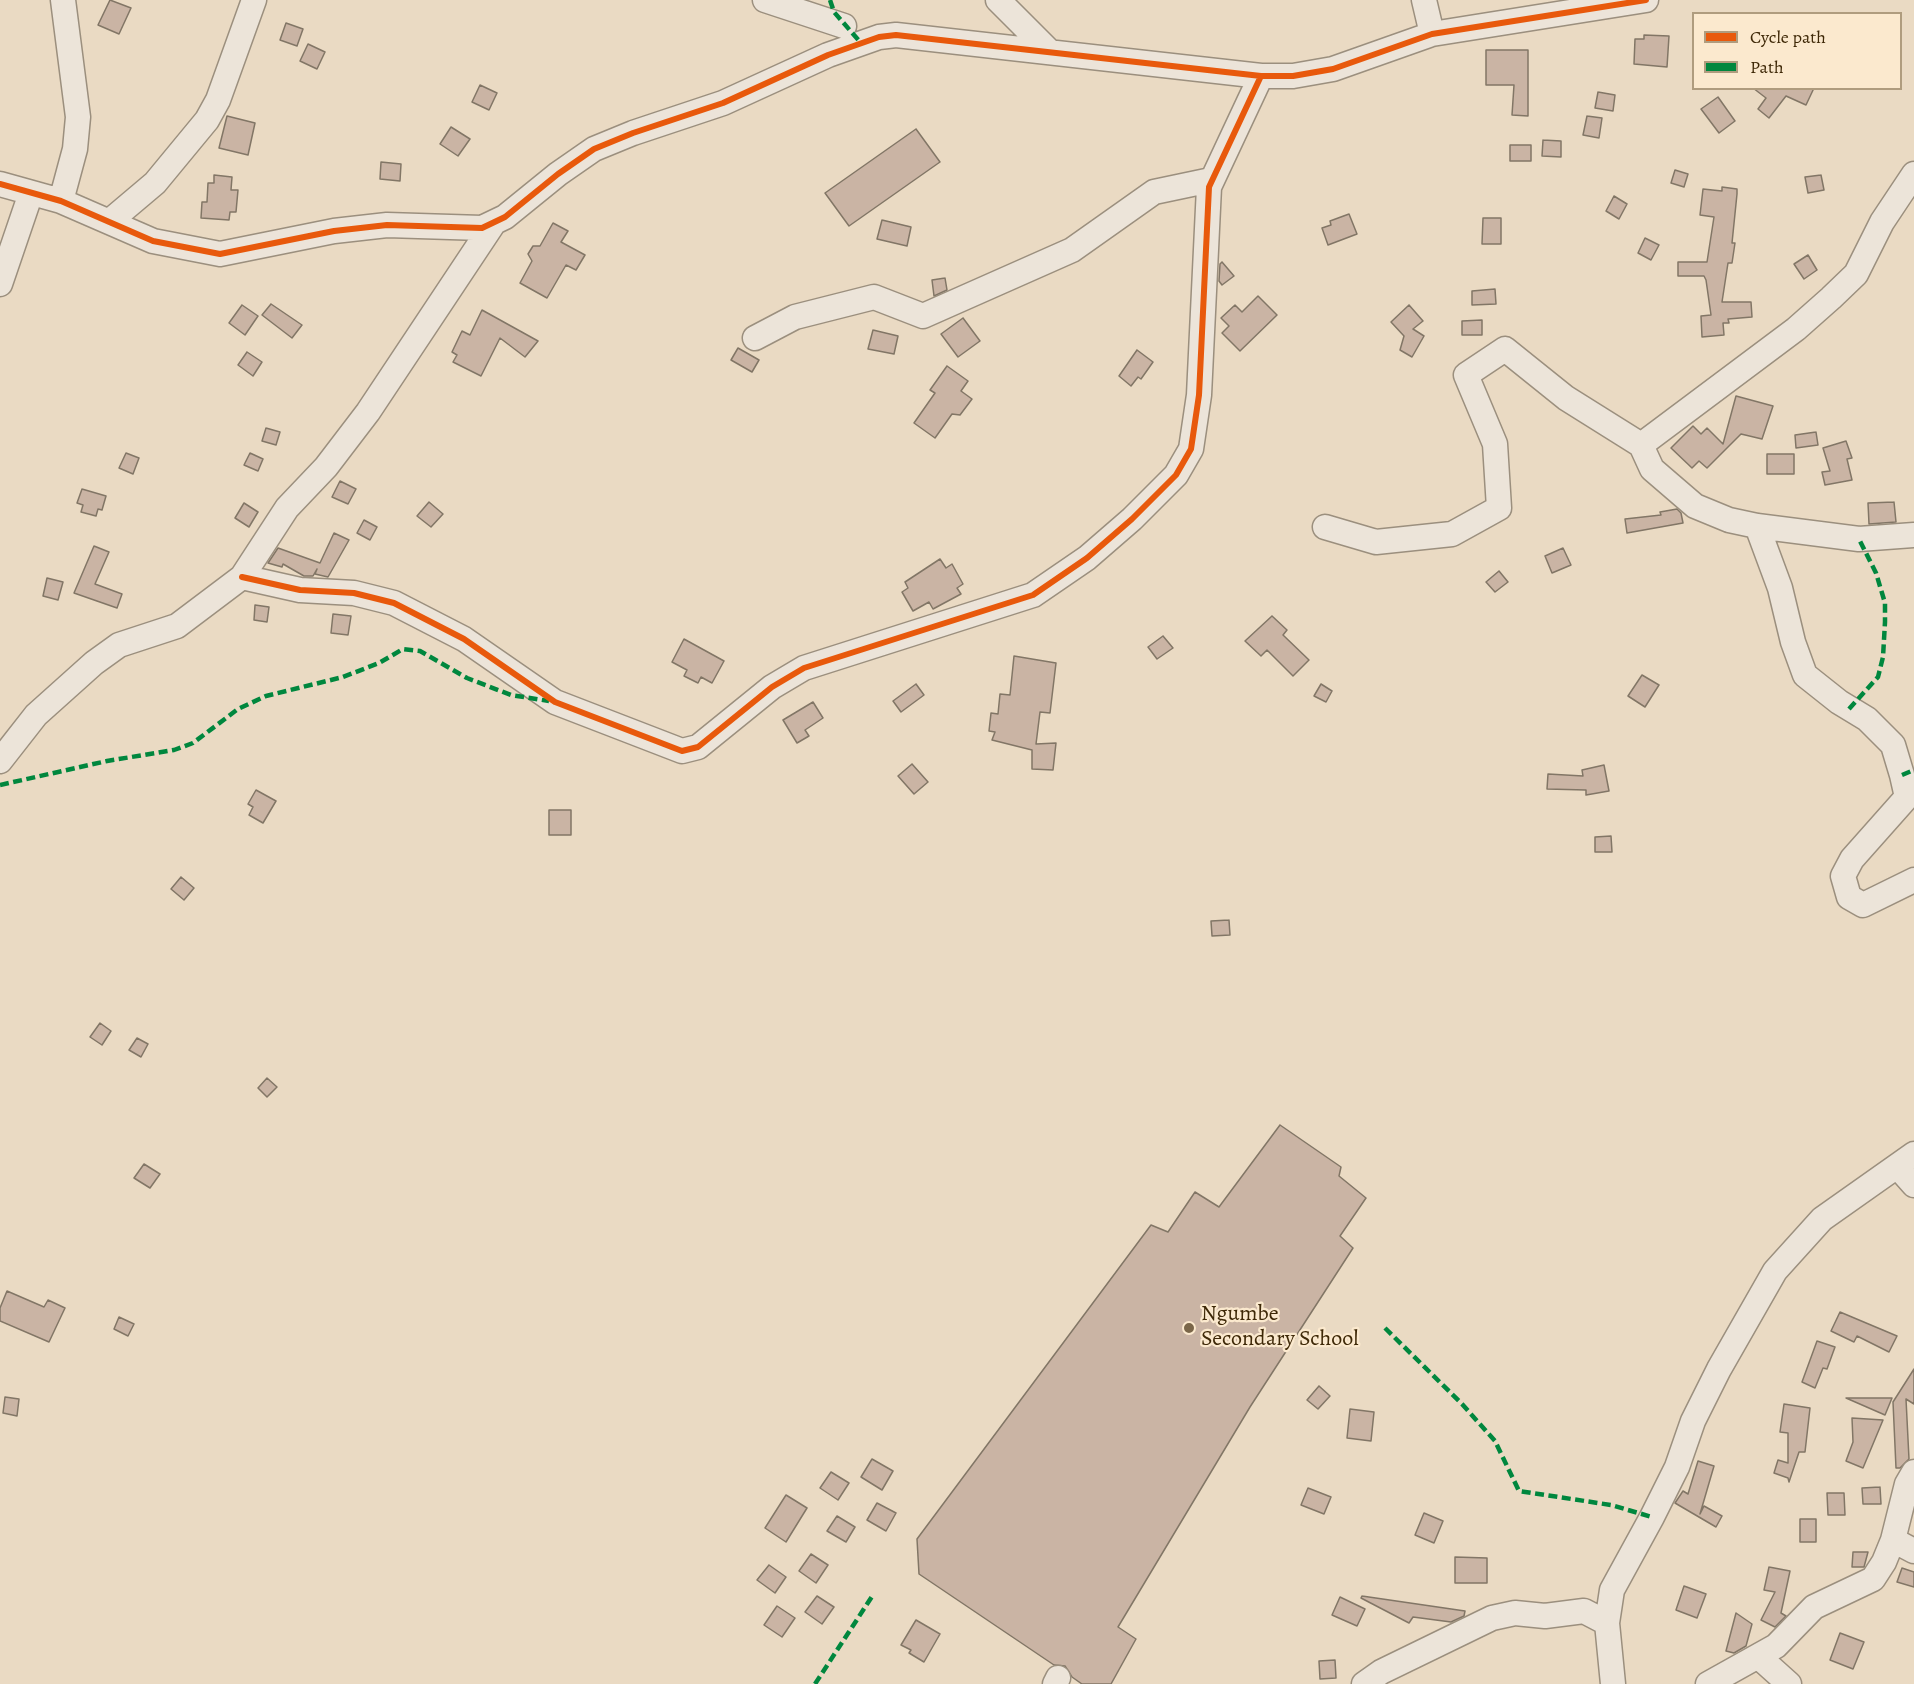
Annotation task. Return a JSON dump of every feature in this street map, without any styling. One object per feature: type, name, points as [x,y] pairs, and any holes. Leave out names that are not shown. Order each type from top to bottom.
[{"type":"street","points":[[61,201],[75,149],[78,117],[63,0]]},
{"type":"street","points":[[110,221],[155,183],[207,120],[218,100],[254,0]]},
{"type":"street","points":[[765,0],[844,26]]},
{"type":"street","points":[[998,0],[1049,51]]},
{"type":"street","points":[[1424,0],[1432,34]]},
{"type":"street","points":[[0,761],[36,715],[94,663],[119,645],[177,626],[242,577],[287,508],[326,467],[368,412],[493,224],[594,149],[633,133],[723,103],[828,55],[861,43],[896,36],[1261,76],[1293,76],[1333,69],[1432,34],[1646,0]]},
{"type":"street","points":[[242,577],[300,590],[354,593],[394,603],[473,645],[555,702],[682,751],[692,750],[772,687],[804,669],[1033,595],[1087,558],[1132,519],[1176,475],[1191,449],[1196,430],[1210,180],[1261,76]]},
{"type":"street","points":[[1641,445],[1796,328],[1856,274],[1882,222],[1914,174]]},
{"type":"street","points":[[755,338],[795,317],[874,297],[922,316],[1072,250],[1154,192],[1210,180]]},
{"type":"street","points":[[0,184],[61,201],[153,241],[219,254],[344,230],[387,225],[467,229],[493,224]]},
{"type":"street","points":[[0,284],[31,193]]},
{"type":"street","points":[[1325,527],[1376,542],[1441,536],[1452,534],[1499,508],[1495,444],[1466,375],[1505,349],[1566,398],[1641,445],[1652,469],[1695,506],[1729,520],[1757,526],[1859,539],[1914,535]]},
{"type":"street","points":[[1757,526],[1780,588],[1792,642],[1805,675],[1839,702],[1867,719],[1893,745],[1902,775],[1907,797],[1852,859],[1843,876],[1849,897],[1863,905],[1914,880]]},
{"type":"street","points":[[1613,1684],[1606,1623],[1612,1590],[1677,1467],[1693,1421],[1775,1271],[1822,1219],[1849,1197],[1909,1169]]},
{"type":"street","points":[[1708,1684],[1776,1646],[1814,1608],[1873,1579],[1884,1562],[1904,1545],[1907,1484],[1914,1472]]},
{"type":"street","points":[[1364,1684],[1381,1672],[1492,1618],[1515,1613],[1545,1616],[1584,1611],[1606,1623]]},
{"type":"street","points":[[1759,1657],[1790,1684]]},
{"type":"building","points":[[110,0],[131,8],[119,34],[98,25]]},
{"type":"building","points":[[286,23],[303,29],[297,46],[280,40]]},
{"type":"building","points":[[1644,35],[1669,36],[1667,67],[1634,64],[1635,39],[1644,39]]},
{"type":"building","points":[[308,44],[325,52],[317,69],[300,61]]},
{"type":"building","points":[[1486,50],[1528,50],[1528,116],[1512,115],[1514,85],[1486,85]]},
{"type":"building","points":[[480,85],[497,93],[489,110],[472,102]]},
{"type":"building","points":[[1756,90],[1813,90],[1806,105],[1786,96],[1769,118],[1758,109],[1766,98]]},
{"type":"building","points":[[1598,92],[1615,95],[1613,111],[1595,108]]},
{"type":"building","points":[[1718,97],[1735,121],[1719,133],[1701,109]]},
{"type":"building","points":[[227,116],[255,123],[248,155],[219,148]]},
{"type":"building","points":[[1587,116],[1602,118],[1599,138],[1583,135]]},
{"type":"building","points":[[451,127],[470,139],[458,156],[440,144]]},
{"type":"building","points":[[916,129],[940,162],[849,226],[825,193]]},
{"type":"building","points":[[1543,140],[1561,141],[1561,157],[1542,156]]},
{"type":"building","points":[[1510,145],[1531,145],[1531,161],[1510,161]]},
{"type":"building","points":[[381,162],[401,164],[400,181],[380,179]]},
{"type":"building","points":[[1675,170],[1688,174],[1684,187],[1671,183]]},
{"type":"building","points":[[214,175],[232,177],[231,190],[238,190],[236,212],[230,212],[229,220],[201,218],[202,202],[207,202],[208,183],[214,183]]},
{"type":"building","points":[[1821,175],[1824,190],[1808,193],[1805,177]]},
{"type":"building","points":[[1722,187],[1737,189],[1737,194],[1732,243],[1735,243],[1732,263],[1728,263],[1722,302],[1751,302],[1752,317],[1728,319],[1729,323],[1723,323],[1724,335],[1702,337],[1701,316],[1711,315],[1706,280],[1704,276],[1678,276],[1678,262],[1707,262],[1714,217],[1700,215],[1703,189],[1722,191]]},
{"type":"building","points":[[1614,196],[1627,204],[1619,219],[1606,211]]},
{"type":"building","points":[[1349,214],[1357,234],[1328,245],[1322,228],[1331,225],[1330,221]]},
{"type":"building","points":[[1483,218],[1501,218],[1501,244],[1482,244]]},
{"type":"building","points":[[882,220],[911,227],[907,246],[877,239]]},
{"type":"building","points":[[553,223],[568,231],[561,242],[585,255],[576,270],[566,265],[547,298],[520,283],[532,261],[528,254],[533,246],[540,246]]},
{"type":"building","points":[[1645,238],[1659,245],[1651,260],[1638,253]]},
{"type":"building","points":[[1808,255],[1817,270],[1804,279],[1794,264]]},
{"type":"building","points":[[1222,262],[1234,276],[1222,285],[1219,281]]},
{"type":"building","points":[[945,278],[947,290],[934,296],[932,280]]},
{"type":"building","points":[[1495,289],[1496,304],[1472,305],[1472,291]]},
{"type":"building","points":[[1258,296],[1277,315],[1240,351],[1222,333],[1229,326],[1221,318],[1235,305],[1242,312]]},
{"type":"building","points":[[271,304],[302,325],[292,338],[262,315]]},
{"type":"building","points":[[242,305],[258,316],[245,335],[229,323]]},
{"type":"building","points":[[1409,305],[1423,321],[1413,329],[1424,336],[1412,357],[1400,350],[1404,336],[1391,322]]},
{"type":"building","points":[[482,310],[538,341],[525,357],[500,338],[481,376],[453,362],[457,355],[452,352],[462,331],[470,335]]},
{"type":"building","points":[[963,318],[980,341],[958,357],[941,334]]},
{"type":"building","points":[[1482,320],[1482,335],[1462,335],[1462,321]]},
{"type":"building","points":[[873,330],[898,336],[894,354],[868,349]]},
{"type":"building","points":[[738,348],[759,360],[752,372],[731,360]]},
{"type":"building","points":[[1137,350],[1153,362],[1141,379],[1138,377],[1131,386],[1119,376]]},
{"type":"building","points":[[247,352],[262,362],[253,376],[238,365]]},
{"type":"building","points":[[947,366],[968,381],[961,391],[972,399],[960,415],[952,414],[935,438],[914,423],[935,393],[930,390]]},
{"type":"building","points":[[1736,396],[1773,406],[1762,439],[1741,434],[1707,468],[1699,461],[1692,468],[1671,448],[1693,426],[1701,434],[1707,428],[1723,444]]},
{"type":"building","points":[[266,428],[280,432],[276,445],[262,441]]},
{"type":"building","points":[[1816,432],[1818,445],[1796,448],[1795,435]]},
{"type":"building","points":[[1846,441],[1852,458],[1847,459],[1852,480],[1825,485],[1822,472],[1830,471],[1823,448]]},
{"type":"building","points":[[126,453],[139,458],[133,474],[119,468]]},
{"type":"building","points":[[250,453],[263,459],[258,471],[244,465]]},
{"type":"building","points":[[1767,454],[1794,454],[1794,474],[1767,474]]},
{"type":"building","points":[[340,481],[356,489],[348,504],[332,497]]},
{"type":"building","points":[[82,489],[106,496],[102,510],[98,509],[96,516],[81,512],[83,505],[77,503]]},
{"type":"building","points":[[429,502],[443,514],[431,527],[417,516]]},
{"type":"building","points":[[1894,502],[1896,522],[1869,524],[1868,503]]},
{"type":"building","points":[[244,503],[258,512],[249,527],[235,518]]},
{"type":"building","points":[[1677,509],[1681,513],[1683,523],[1627,533],[1625,519],[1661,515],[1660,512]]},
{"type":"building","points":[[364,520],[377,527],[370,540],[357,533]]},
{"type":"building","points":[[334,533],[349,540],[328,577],[315,574],[317,569],[313,576],[304,576],[283,564],[282,567],[268,563],[278,548],[320,563]]},
{"type":"building","points":[[94,546],[109,552],[95,584],[122,594],[117,608],[74,593]]},
{"type":"building","points":[[1563,548],[1571,565],[1552,573],[1545,556]]},
{"type":"building","points":[[940,559],[946,568],[952,564],[963,584],[957,588],[961,594],[933,609],[929,602],[913,611],[902,592],[908,588],[905,582]]},
{"type":"building","points":[[1499,571],[1508,582],[1495,592],[1486,582]]},
{"type":"building","points":[[47,578],[63,582],[58,600],[43,596]]},
{"type":"building","points":[[255,605],[269,607],[267,622],[254,620]]},
{"type":"building","points":[[333,614],[351,616],[348,635],[331,633]]},
{"type":"building","points":[[1272,616],[1287,630],[1283,635],[1309,660],[1293,676],[1267,650],[1261,656],[1245,641]]},
{"type":"building","points":[[1163,636],[1173,648],[1157,659],[1148,647]]},
{"type":"building","points":[[684,639],[724,661],[712,683],[701,677],[698,683],[684,676],[687,670],[672,662]]},
{"type":"building","points":[[1014,656],[1056,663],[1050,713],[1040,712],[1036,744],[1056,743],[1053,770],[1032,769],[1032,750],[992,740],[995,732],[989,731],[991,713],[998,714],[1000,694],[1010,695]]},
{"type":"building","points":[[1642,675],[1659,685],[1645,707],[1628,696]]},
{"type":"building","points":[[916,684],[924,695],[901,712],[893,701]]},
{"type":"building","points":[[1321,684],[1332,691],[1326,702],[1314,696]]},
{"type":"building","points":[[813,702],[823,718],[805,730],[809,736],[797,743],[783,720]]},
{"type":"building","points":[[912,764],[928,782],[914,794],[898,776]]},
{"type":"building","points":[[1604,765],[1609,791],[1586,795],[1586,790],[1547,789],[1548,774],[1583,776],[1582,770]]},
{"type":"building","points":[[256,790],[276,801],[263,823],[249,815],[253,807],[248,804]]},
{"type":"building","points":[[549,810],[571,810],[571,835],[549,835]]},
{"type":"building","points":[[1611,836],[1612,852],[1595,852],[1595,837]]},
{"type":"building","points":[[181,877],[194,888],[184,900],[171,889]]},
{"type":"building","points":[[1229,920],[1230,935],[1212,936],[1211,921]]},
{"type":"building","points":[[100,1023],[111,1031],[102,1045],[90,1037]]},
{"type":"building","points":[[137,1038],[148,1044],[141,1057],[129,1050]]},
{"type":"building","points":[[267,1078],[277,1087],[267,1097],[258,1088]]},
{"type":"building","name":"Ngumbe Secondary School","points":[[1280,1125],[1341,1167],[1339,1176],[1366,1198],[1340,1236],[1353,1248],[1250,1407],[1118,1627],[1136,1639],[1111,1684],[1082,1684],[1072,1677],[1065,1666],[1054,1665],[919,1574],[917,1539],[1151,1225],[1168,1232],[1195,1192],[1219,1207]]},
{"type":"building","points":[[144,1164],[160,1174],[150,1188],[134,1178]]},
{"type":"building","points":[[7,1291],[44,1307],[48,1300],[65,1308],[49,1342],[0,1321],[0,1308]]},
{"type":"building","points":[[1840,1312],[1897,1336],[1889,1352],[1857,1336],[1854,1342],[1831,1331]]},
{"type":"building","points":[[119,1317],[134,1324],[128,1336],[114,1329]]},
{"type":"building","points":[[1817,1341],[1835,1347],[1827,1369],[1823,1368],[1815,1388],[1802,1382]]},
{"type":"building","points":[[1914,1369],[1914,1404],[1906,1399],[1909,1459],[1900,1468],[1896,1468],[1893,1402]]},
{"type":"building","points":[[1319,1386],[1330,1396],[1318,1409],[1307,1400]]},
{"type":"building","points":[[5,1397],[19,1399],[17,1416],[3,1413]]},
{"type":"building","points":[[1846,1398],[1892,1398],[1885,1415]]},
{"type":"building","points":[[1784,1404],[1810,1408],[1805,1452],[1799,1452],[1789,1482],[1788,1478],[1774,1473],[1778,1460],[1788,1463],[1788,1433],[1780,1432]]},
{"type":"building","points":[[1350,1409],[1374,1412],[1371,1441],[1347,1438]]},
{"type":"building","points":[[1852,1418],[1883,1420],[1863,1468],[1846,1461],[1853,1442]]},
{"type":"building","points":[[872,1459],[893,1471],[882,1490],[861,1477]]},
{"type":"building","points":[[1698,1461],[1714,1466],[1700,1514],[1704,1506],[1722,1516],[1716,1527],[1675,1503],[1683,1491],[1688,1494]]},
{"type":"building","points":[[831,1472],[849,1483],[838,1500],[820,1488]]},
{"type":"building","points":[[1880,1487],[1881,1504],[1863,1504],[1862,1488]]},
{"type":"building","points":[[1308,1488],[1331,1497],[1324,1514],[1301,1505]]},
{"type":"building","points":[[1827,1493],[1844,1493],[1845,1515],[1828,1515]]},
{"type":"building","points":[[786,1495],[807,1508],[786,1542],[765,1528]]},
{"type":"building","points":[[877,1503],[896,1513],[886,1531],[867,1520]]},
{"type":"building","points":[[1424,1513],[1443,1521],[1434,1543],[1415,1535]]},
{"type":"building","points":[[837,1516],[855,1527],[846,1542],[827,1531]]},
{"type":"building","points":[[1800,1519],[1816,1519],[1816,1542],[1800,1542]]},
{"type":"building","points":[[1853,1552],[1868,1552],[1864,1567],[1852,1567]]},
{"type":"building","points":[[811,1554],[828,1565],[816,1583],[799,1571]]},
{"type":"building","points":[[1455,1557],[1487,1558],[1487,1583],[1455,1583]]},
{"type":"building","points":[[769,1565],[786,1577],[775,1593],[757,1580]]},
{"type":"building","points":[[1769,1567],[1790,1571],[1781,1613],[1786,1616],[1775,1627],[1761,1620],[1775,1592],[1764,1590]]},
{"type":"building","points":[[1902,1568],[1914,1572],[1914,1587],[1897,1582]]},
{"type":"building","points":[[1684,1586],[1706,1594],[1697,1618],[1676,1610]]},
{"type":"building","points":[[817,1596],[834,1607],[822,1624],[805,1612]]},
{"type":"building","points":[[1362,1596],[1465,1611],[1464,1616],[1451,1622],[1413,1617],[1409,1623],[1361,1598]]},
{"type":"building","points":[[1340,1597],[1365,1609],[1357,1626],[1332,1615]]},
{"type":"building","points":[[777,1606],[795,1618],[782,1637],[764,1625]]},
{"type":"building","points":[[1736,1613],[1752,1624],[1746,1646],[1734,1653],[1726,1651]]},
{"type":"building","points":[[916,1620],[940,1634],[924,1662],[909,1653],[911,1650],[901,1645]]},
{"type":"building","points":[[1840,1633],[1864,1642],[1853,1669],[1830,1660]]},
{"type":"building","points":[[1335,1660],[1336,1678],[1320,1679],[1319,1661]]},
{"type":"marked path","points":[[830,0],[834,12],[861,43]]},
{"type":"marked path","points":[[1849,709],[1878,677],[1883,657],[1885,603],[1876,573],[1859,539]]},
{"type":"marked path","points":[[0,785],[107,761],[174,750],[193,743],[238,709],[266,696],[343,677],[379,663],[403,649],[420,651],[467,678],[511,695],[549,701]]},
{"type":"marked path","points":[[1902,775],[1914,770]]},
{"type":"marked path","points":[[1385,1328],[1462,1404],[1495,1441],[1519,1491],[1611,1505],[1652,1517]]},
{"type":"marked path","points":[[815,1684],[873,1595]]},
{"type":"cycle path","points":[[0,184],[61,201],[153,241],[220,254],[334,231],[387,225],[482,228],[505,217],[558,174],[594,149],[633,133],[723,103],[828,55],[879,37],[896,35],[1261,76],[1293,76],[1333,69],[1432,34],[1646,0]]},
{"type":"cycle path","points":[[242,577],[300,590],[354,593],[394,603],[464,639],[555,702],[682,751],[698,747],[772,687],[804,668],[1033,595],[1087,558],[1132,519],[1176,475],[1191,449],[1199,395],[1209,187],[1261,76]]},
{"type":"place","name":"Ngumbe Secondary School","points":[[1189,1328]]}]
